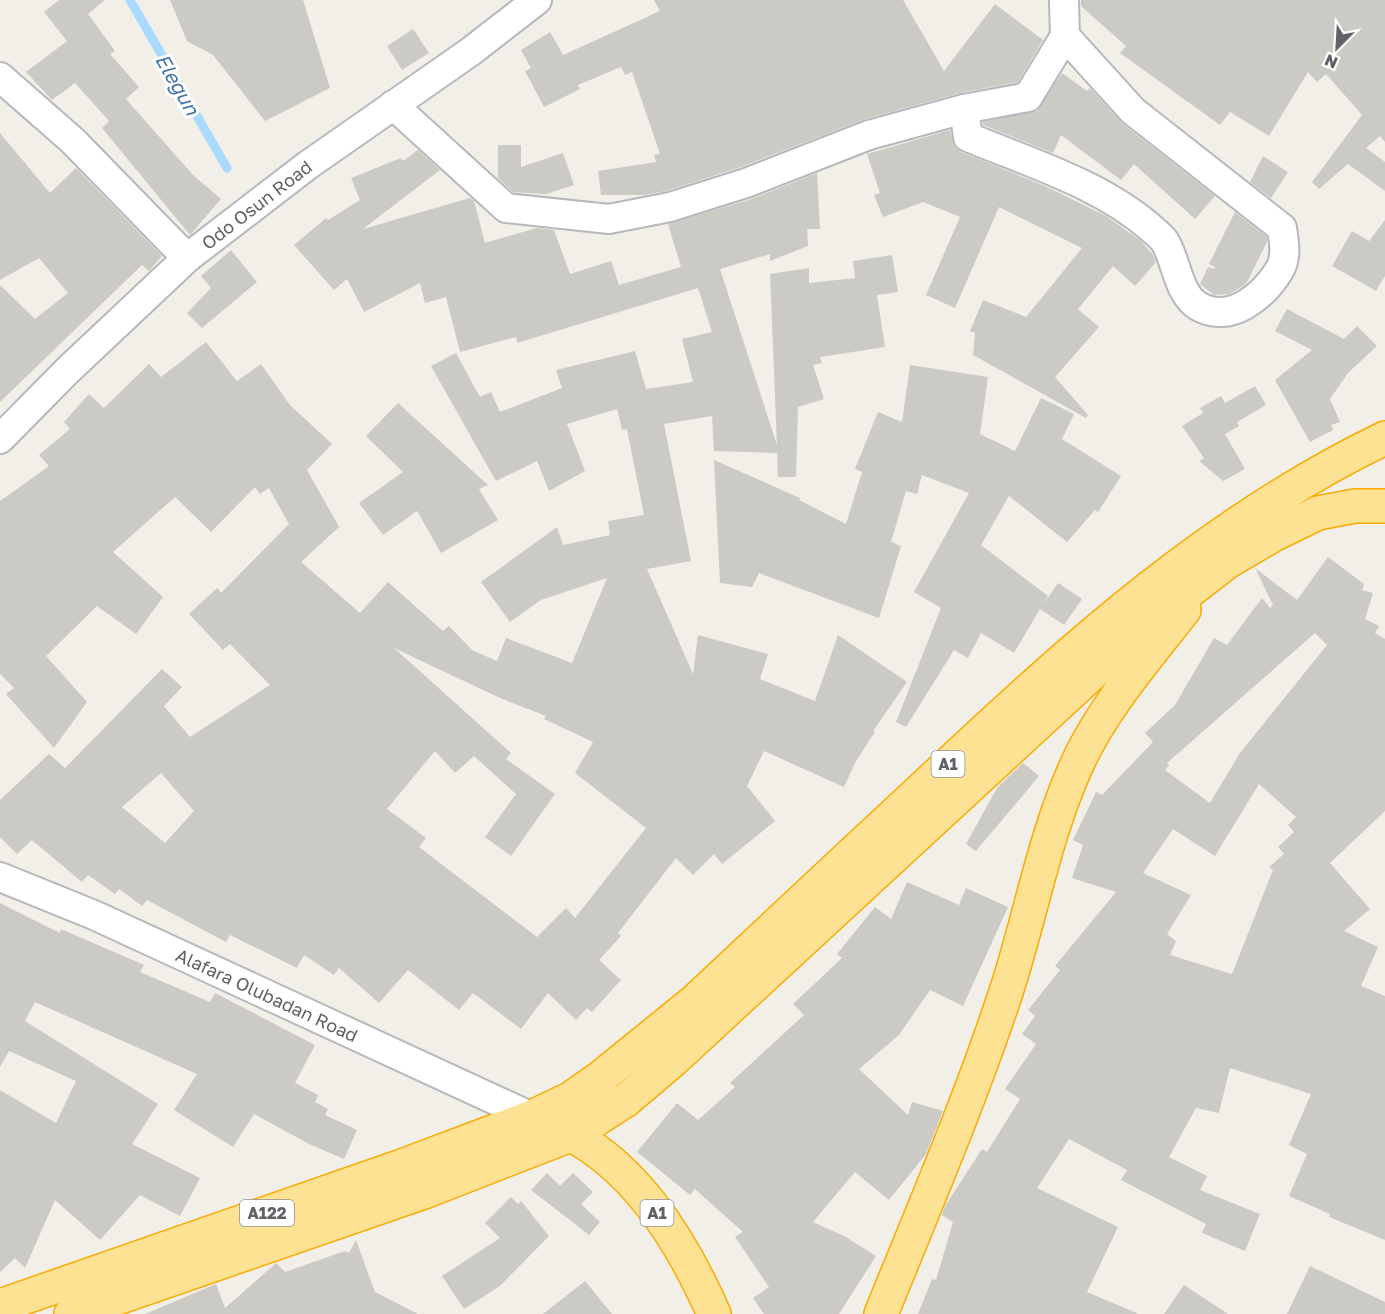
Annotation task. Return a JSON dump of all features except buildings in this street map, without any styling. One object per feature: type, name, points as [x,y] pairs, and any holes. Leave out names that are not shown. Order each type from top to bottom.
[{"type":"highway","name":"A1","points":[[573,1134],[627,1100],[672,1061],[1305,479],[1385,438]]},
{"type":"highway","name":"A1","points":[[532,1117],[570,1099],[655,1035],[1056,663],[1136,597],[1318,513],[1354,506],[1385,506]]},
{"type":"highway","name":"A1","points":[[881,1314],[948,1150],[1006,992],[1050,836],[1075,769],[1108,711],[1218,558]]},
{"type":"highway","name":"A1","points":[[532,1117],[573,1134],[606,1158],[641,1194],[675,1238],[697,1275],[714,1314]]},
{"type":"highway","name":"A122","points":[[2,1308],[399,1167],[532,1117]]},
{"type":"highway","name":"A122","points":[[72,1314],[424,1192],[573,1134]]},
{"type":"street","name":"Odo Osun Road","points":[[0,439],[67,371],[187,258],[393,105],[470,52],[537,0]]},
{"type":"street","points":[[393,105],[506,208],[609,219],[670,207],[746,183],[868,135],[964,110],[1028,97],[1065,36],[1064,0]]},
{"type":"street","points":[[964,110],[968,137],[1079,183],[1133,212],[1165,241],[1177,276],[1197,306],[1224,314],[1240,309],[1281,268],[1285,248],[1282,228],[1133,111],[1065,36]]},
{"type":"street","points":[[0,77],[73,141],[187,258]]},
{"type":"street","name":"Alafara Olubadan Road","points":[[0,877],[94,915],[532,1117]]},
{"type":"waterway","name":"Elegun","points":[[130,0],[227,168]]}]
